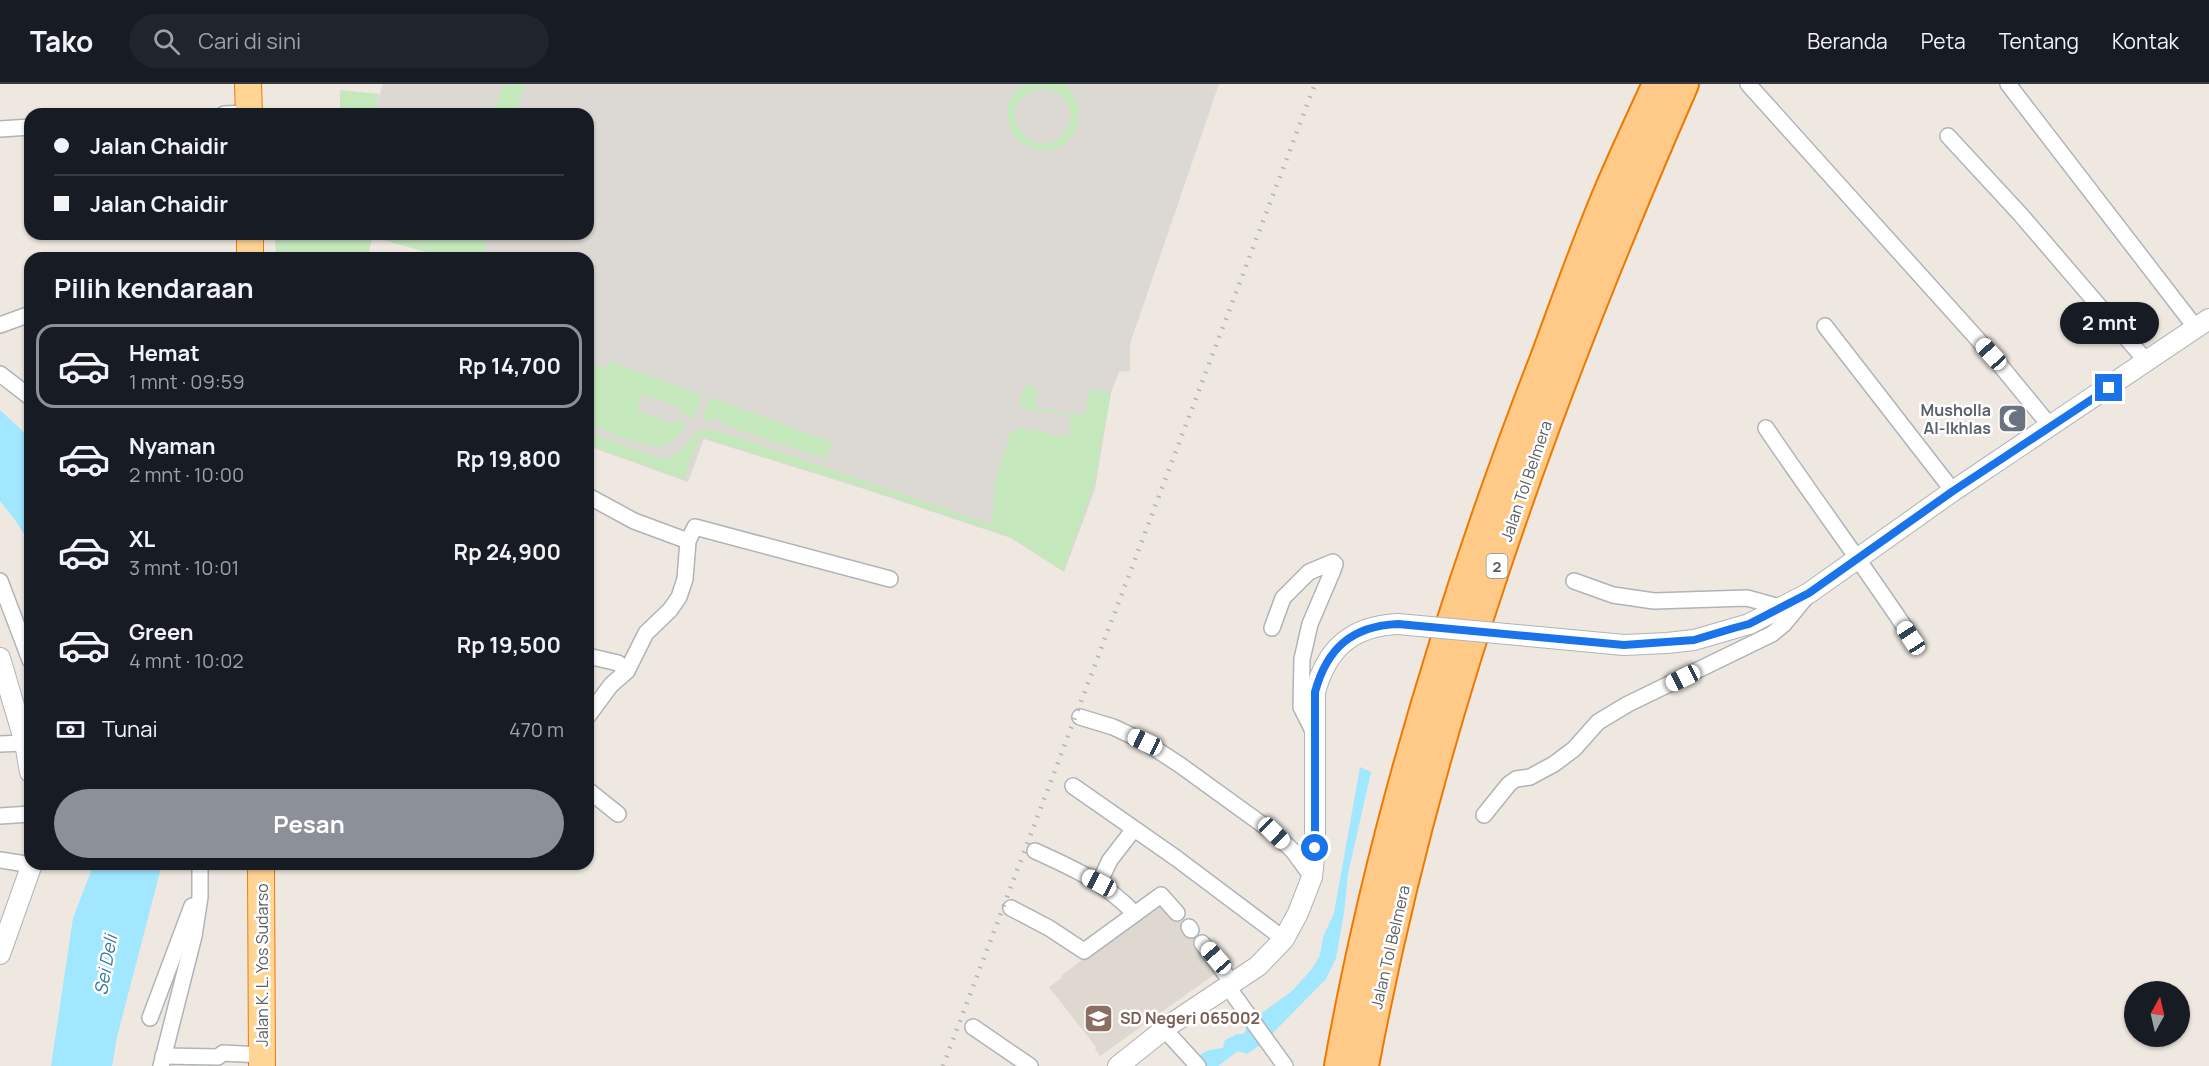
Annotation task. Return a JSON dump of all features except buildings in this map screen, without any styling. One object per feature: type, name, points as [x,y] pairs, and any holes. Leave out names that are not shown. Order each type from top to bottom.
[{"type":"highway","points":[[242,108],[248,84]]},
{"type":"highway","name":"Jalan Tol Belmera","points":[[1339,1066],[1374,898],[1415,738],[1461,591],[1508,453],[1609,190],[1657,84]]},
{"type":"highway","name":"Jalan Tol Belmera","points":[[1364,1066],[1403,887],[1451,707],[1529,467],[1630,207],[1684,84]]},
{"type":"highway","name":"Jalan K. L. Yos Sudarso","points":[[261,870],[262,1060]]},
{"type":"street","points":[[1748,84],[1991,354],[2050,427]]},
{"type":"street","points":[[1118,1066],[1164,1029],[1258,966],[1284,939],[1298,913],[1312,877],[1316,815],[1315,692],[1319,677],[1328,660],[1341,645],[1358,632],[1376,625],[1398,624],[1624,645],[1694,640],[1749,624],[1809,593],[1953,491],[2203,323],[2008,84]]},
{"type":"street","points":[[0,129],[24,127]]},
{"type":"street","points":[[1948,136],[2021,215],[2147,362]]},
{"type":"street","points":[[0,325],[24,316]]},
{"type":"street","points":[[1826,326],[1953,491]]},
{"type":"street","points":[[0,374],[24,390]]},
{"type":"street","points":[[1766,428],[1821,509],[1858,558],[1911,638]]},
{"type":"street","points":[[594,499],[634,521],[688,541]]},
{"type":"street","points":[[594,708],[611,685],[627,671],[646,633],[670,610],[679,597],[685,579],[688,541],[693,530],[700,527],[890,579]]},
{"type":"street","points":[[1272,628],[1283,598],[1309,572],[1333,562],[1335,564],[1333,570],[1310,624],[1302,659],[1301,707],[1314,733]]},
{"type":"street","points":[[0,580],[24,644]]},
{"type":"street","points":[[1574,580],[1613,595],[1654,601],[1747,598],[1780,607]]},
{"type":"street","points":[[1484,815],[1509,784],[1516,779],[1530,777],[1554,764],[1574,749],[1598,722],[1628,704],[1772,634],[1784,624],[1809,593]]},
{"type":"street","points":[[594,657],[618,663],[627,671]]},
{"type":"street","points":[[0,658],[24,739]]},
{"type":"street","points":[[1080,717],[1113,727],[1145,742],[1180,765],[1274,833],[1293,851],[1312,877]]},
{"type":"street","points":[[0,744],[24,742]]},
{"type":"street","points":[[1073,786],[1284,939]]},
{"type":"street","points":[[594,795],[618,814]]},
{"type":"street","points":[[0,816],[24,814]]},
{"type":"street","points":[[1099,883],[1110,860],[1134,829]]},
{"type":"street","points":[[1035,851],[1099,883],[1118,896],[1135,914]]},
{"type":"street","points":[[0,860],[24,864]]},
{"type":"street","points":[[2,942],[30,870]]},
{"type":"street","points":[[200,870],[200,897],[194,936],[162,1061],[218,1057],[224,1053],[262,1060]]},
{"type":"street","points":[[150,1018],[200,880]]},
{"type":"street","points":[[1011,908],[1049,928],[1084,951],[1161,895],[1177,913]]},
{"type":"street","points":[[1202,943],[1230,985],[1245,1013],[1285,1066]]},
{"type":"street","points":[[973,1027],[1030,1066]]},
{"type":"street","points":[[1164,1029],[1195,1063]]},
{"type":"shaded area","points":[[383,84],[1219,84],[1130,344],[1130,371],[1119,372],[1111,392],[1095,489],[1064,572],[1011,538],[704,439],[688,482],[594,448],[594,252],[473,252],[474,240],[594,240],[594,108],[379,108],[376,106]]},
{"type":"shaded area","points":[[1162,899],[1222,969],[1100,1056],[1096,1047],[1049,987]]},
{"type":"green space","points":[[504,84],[525,84],[518,103],[519,108],[495,108]]},
{"type":"green space","points":[[1024,84],[1063,84],[1074,97],[1079,110],[1078,124],[1072,136],[1062,145],[1050,150],[1036,150],[1022,143],[1014,134],[1008,123],[1007,110],[1011,97]],"holes":[[[1040,89],[1061,96],[1069,108],[1070,115],[1066,130],[1055,141],[1043,144],[1031,140],[1021,131],[1016,119],[1016,107],[1023,97]]]},
{"type":"green space","points":[[340,90],[379,94],[376,106],[379,108],[340,108]]},
{"type":"green space","points":[[275,240],[371,240],[369,252],[276,252]]},
{"type":"green space","points":[[383,240],[486,240],[485,252],[426,252]]},
{"type":"green space","points":[[610,361],[702,395],[693,419],[679,411],[679,407],[642,394],[637,411],[674,424],[676,419],[683,422],[686,427],[669,444],[652,446],[641,444],[594,426],[594,364],[606,369]]},
{"type":"green space","points":[[1025,385],[1037,388],[1035,408],[1085,415],[1089,390],[1111,393],[1093,489],[1063,571],[1011,537],[869,489],[704,438],[698,439],[685,476],[686,480],[594,447],[594,434],[662,459],[676,454],[700,431],[713,431],[735,436],[988,524],[993,518],[994,488],[1010,433],[1018,428],[1069,437],[1071,415],[1025,410],[1020,402]]},
{"type":"green space","points":[[709,397],[832,442],[826,459],[723,425],[721,420],[713,418],[706,422],[703,419]]},
{"type":"water","points":[[0,410],[24,432],[24,534],[0,501]]},
{"type":"water","points":[[1360,767],[1371,772],[1348,874],[1336,958],[1326,979],[1263,1043],[1247,1054],[1238,1051],[1218,1066],[1194,1066],[1201,1054],[1223,1048],[1225,1040],[1237,1034],[1244,1034],[1248,1023],[1292,991],[1312,969],[1320,955],[1323,937],[1334,913]]},
{"type":"water","name":"Sei Deli","points":[[92,870],[160,870],[117,1037],[112,1066],[51,1066],[73,918]]},
{"type":"railway","points":[[943,1066],[1315,84]]},
{"type":"place","name":"Musholla Al-Ikhlas","points":[[2012,419]]},
{"type":"place","name":"SD Negeri 065002","points":[[1099,1018]]},
{"type":"route","points":[[1315,848],[1315,692],[1319,677],[1328,660],[1341,645],[1358,632],[1376,625],[1398,624],[1624,645],[1694,640],[1749,624],[1809,593],[1953,491],[2109,388]]}]
